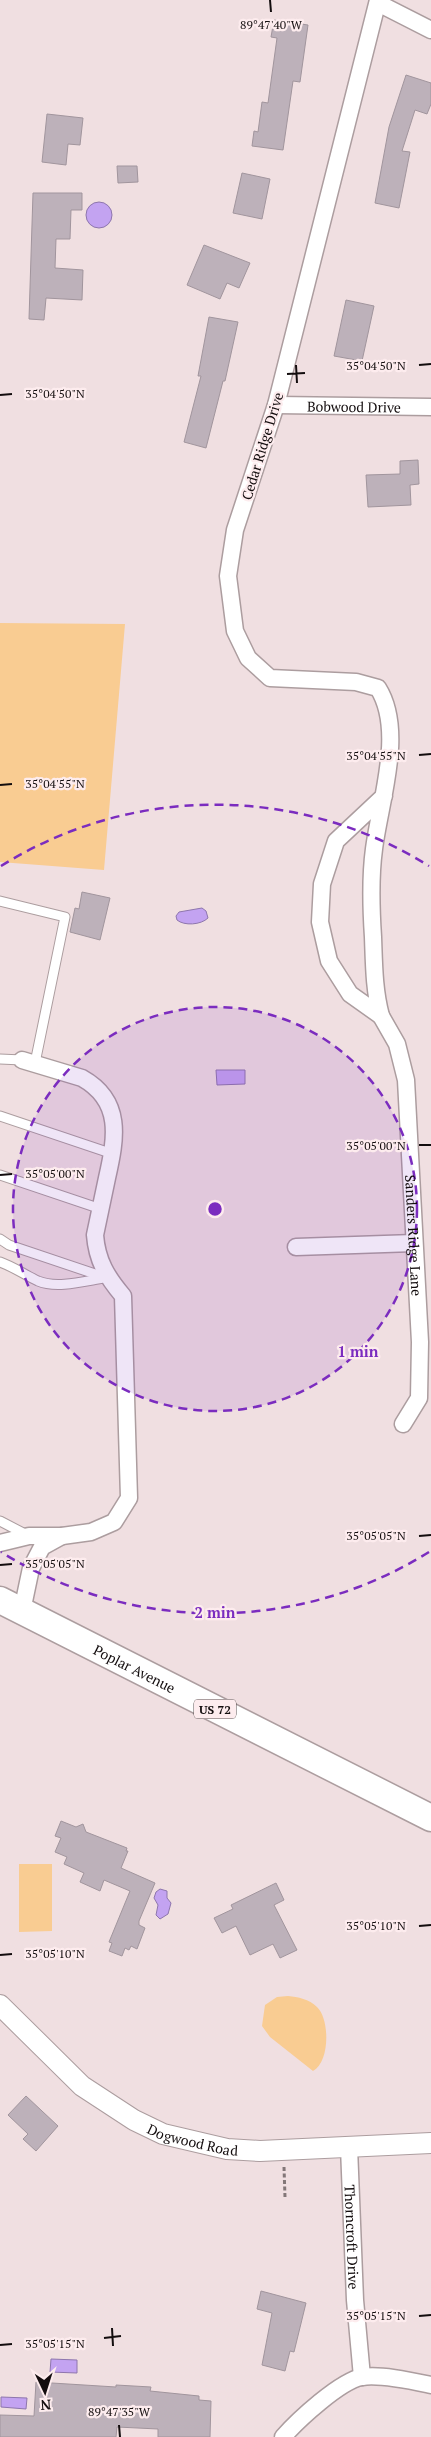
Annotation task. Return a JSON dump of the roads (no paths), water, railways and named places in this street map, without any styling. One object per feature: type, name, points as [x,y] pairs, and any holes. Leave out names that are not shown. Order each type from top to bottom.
[{"type":"main road","name":"Poplar Avenue","points":[[11,1606],[431,1818]]},
{"type":"street","points":[[378,1],[431,30]]},
{"type":"street","name":"Cedar Ridge Drive","points":[[378,1],[276,405],[235,530],[228,576],[235,631],[248,658],[270,678],[356,682],[378,688],[387,702],[391,757]]},
{"type":"street","name":"Bobwood Drive","points":[[276,405],[431,407]]},
{"type":"street","name":"Sanders Ridge Lane","points":[[391,757],[374,849],[371,893],[375,994],[381,1016],[397,1044],[406,1080],[420,1342],[419,1398],[403,1424]]},
{"type":"street","name":"Sanders Ridge Lane","points":[[381,1016],[350,994],[329,961],[320,922],[322,884],[336,841],[384,796]]},
{"type":"street","points":[[0,1543],[29,1536],[62,1536],[91,1532],[114,1522],[129,1498],[122,1296],[107,1278],[96,1248],[95,1235],[112,1154],[115,1124],[109,1106],[101,1092],[82,1078],[29,1062]]},
{"type":"street","points":[[296,1247],[414,1243]]},
{"type":"street","points":[[11,1606],[42,1547],[62,1536]]},
{"type":"street","name":"Dogwood Road","points":[[3,2014],[82,2086],[134,2120],[163,2134],[227,2149],[284,2150],[431,2143]]},
{"type":"street","name":"Thorncroft Drive","points":[[349,2147],[355,2291],[362,2378]]},
{"type":"street","points":[[283,2437],[322,2401],[346,2385],[362,2378],[396,2379],[431,2385]]},
{"type":"lane","points":[[0,901],[65,917],[29,1062],[0,1059]]},
{"type":"lane","points":[[0,1116],[112,1154]]},
{"type":"lane","points":[[0,1175],[101,1209]]},
{"type":"lane","points":[[0,1239],[10,1245],[107,1278]]},
{"type":"lane","points":[[0,1262],[14,1267],[40,1282],[68,1283],[107,1278]]},
{"type":"lane","points":[[0,1521],[29,1536]]}]
